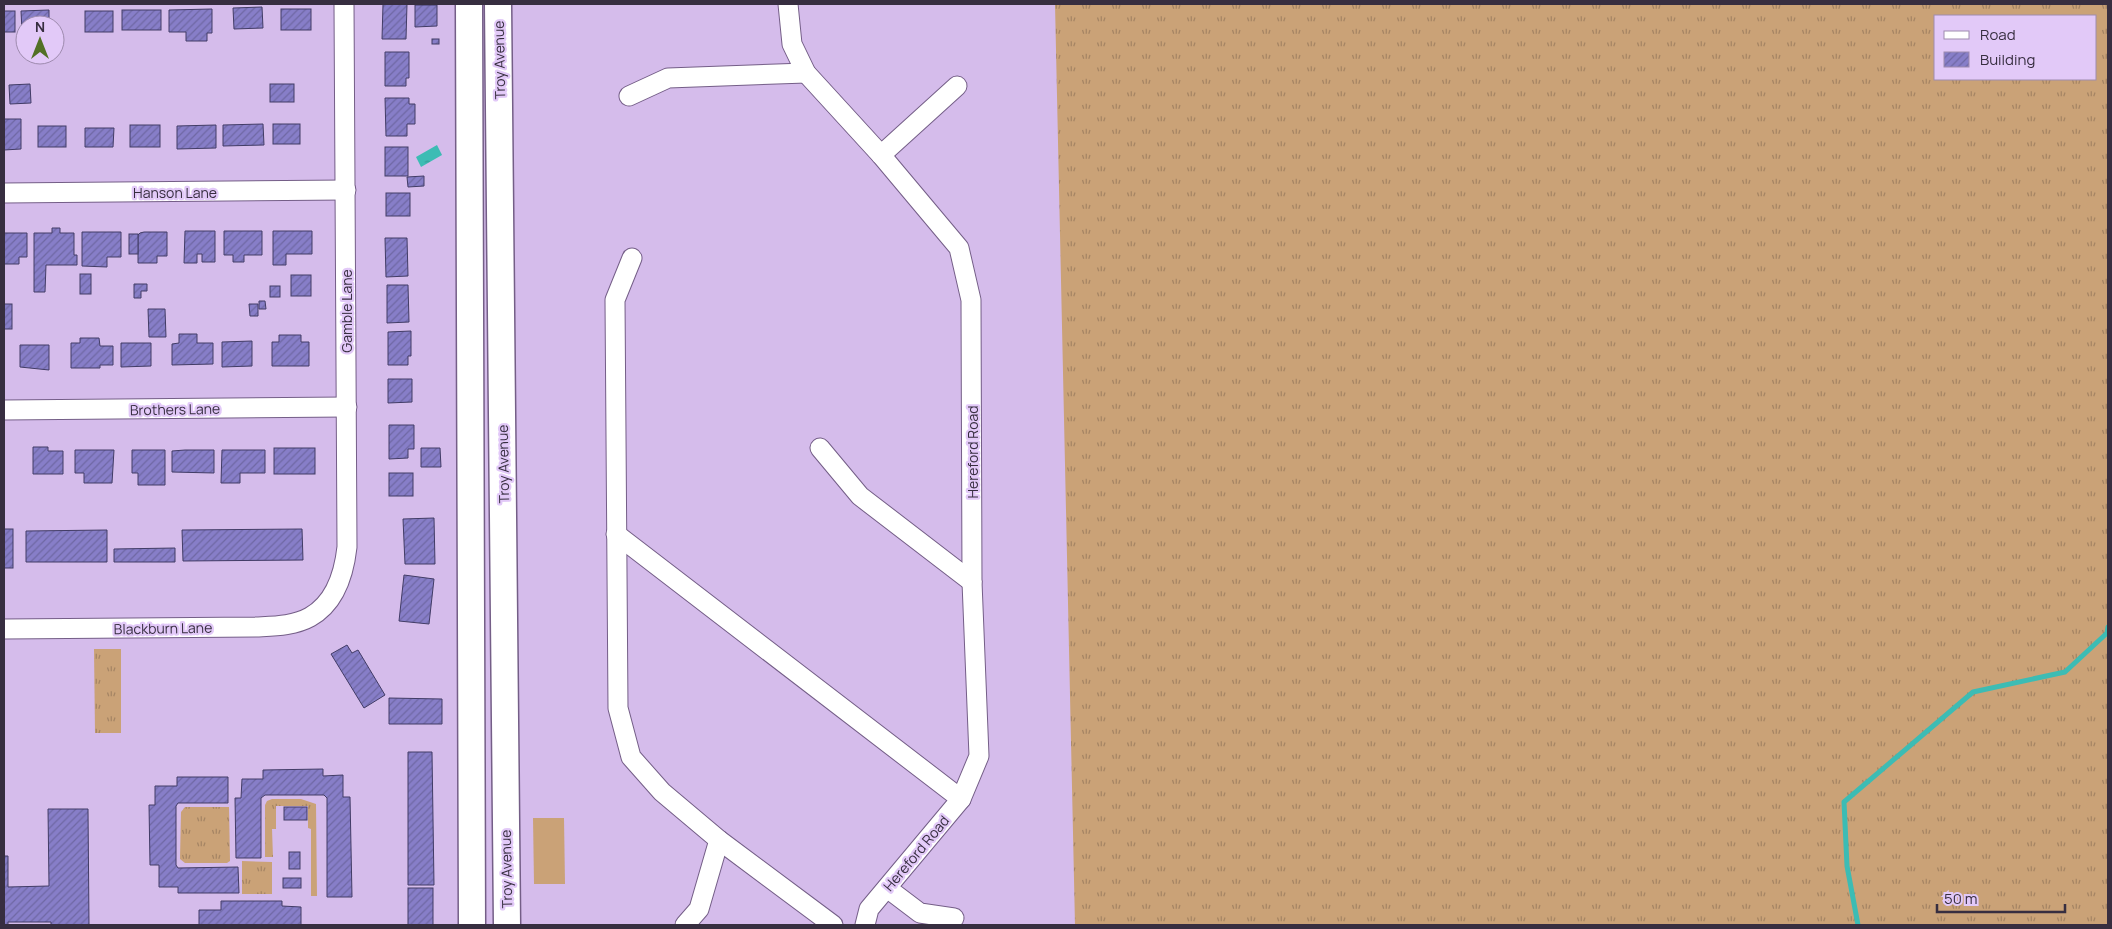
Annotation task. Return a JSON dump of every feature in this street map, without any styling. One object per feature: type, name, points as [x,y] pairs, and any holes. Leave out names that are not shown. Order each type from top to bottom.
[{"type":"main road","points":[[469,4],[472,925]]},
{"type":"main road","name":"Troy Avenue","points":[[498,4],[507,925]]},
{"type":"street","name":"Gamble Lane","points":[[318,610],[328,601],[338,584],[346,560],[347,407],[344,4]]},
{"type":"street","name":"Hereford Road","points":[[788,4],[792,44],[806,73],[882,155],[958,248],[971,300],[972,582],[979,756],[961,799],[869,909],[864,925]]},
{"type":"street","points":[[629,96],[668,78],[806,73]]},
{"type":"street","points":[[882,155],[957,86]]},
{"type":"street","name":"Hanson Lane","points":[[4,193],[346,190]]},
{"type":"street","points":[[632,258],[615,300],[618,708],[631,757],[662,792],[719,840],[833,925]]},
{"type":"street","name":"Brothers Lane","points":[[4,410],[347,407]]},
{"type":"street","points":[[820,448],[860,496],[972,582]]},
{"type":"street","points":[[616,534],[961,799]]},
{"type":"street","name":"Blackburn Lane","points":[[4,629],[256,627],[286,625],[309,618],[318,610]]},
{"type":"street","points":[[685,925],[699,908],[719,840]]},
{"type":"street","points":[[887,888],[920,913],[954,918]]},
{"type":"green space","points":[[1055,4],[2108,4],[2108,925],[1075,925]]},
{"type":"green space","points":[[94,649],[121,649],[121,733],[95,733]]},
{"type":"green space","points":[[272,799],[301,799],[316,804],[317,896],[311,896],[311,829],[308,828],[308,806],[276,806],[276,829],[272,829],[273,857],[265,857],[265,805],[267,801]]},
{"type":"green space","points":[[185,807],[229,807],[230,861],[227,863],[185,863],[180,859],[181,812]]},
{"type":"green space","points":[[533,818],[564,818],[565,884],[534,884]]},
{"type":"green space","points":[[242,861],[272,862],[272,894],[242,894]]},
{"type":"water","points":[[437,145],[442,155],[421,167],[416,157]]},
{"type":"building","points":[[383,4],[407,4],[406,39],[382,39]]},
{"type":"building","points":[[415,5],[437,5],[437,26],[415,27]]},
{"type":"building","points":[[262,7],[263,28],[234,29],[233,8]]},
{"type":"building","points":[[212,9],[212,33],[207,33],[207,41],[186,41],[186,32],[169,32],[169,10]]},
{"type":"building","points":[[281,9],[311,9],[311,30],[281,30]]},
{"type":"building","points":[[49,10],[49,15],[21,15],[21,11]]},
{"type":"building","points":[[122,10],[161,10],[161,30],[122,30]]},
{"type":"building","points":[[4,11],[15,11],[15,32],[4,32]]},
{"type":"building","points":[[85,11],[113,11],[113,32],[85,32]]},
{"type":"building","points":[[432,39],[439,39],[439,44],[432,44]]},
{"type":"building","points":[[385,52],[409,52],[409,78],[406,78],[406,86],[385,86]]},
{"type":"building","points":[[30,84],[31,103],[10,104],[9,85]]},
{"type":"building","points":[[270,84],[294,84],[294,102],[270,102]]},
{"type":"building","points":[[385,98],[409,98],[409,104],[415,104],[415,124],[407,124],[407,136],[386,136]]},
{"type":"building","points":[[4,119],[21,119],[21,149],[4,150]]},
{"type":"building","points":[[263,124],[264,145],[223,146],[223,125]]},
{"type":"building","points":[[273,124],[300,124],[300,144],[273,144]]},
{"type":"building","points":[[130,125],[160,125],[160,147],[130,147]]},
{"type":"building","points":[[216,125],[216,148],[177,149],[177,126]]},
{"type":"building","points":[[38,126],[66,126],[66,147],[38,147]]},
{"type":"building","points":[[85,128],[114,128],[113,147],[85,147]]},
{"type":"building","points":[[385,147],[408,147],[408,176],[385,176]]},
{"type":"building","points":[[424,176],[424,186],[408,187],[407,177]]},
{"type":"building","points":[[386,193],[410,193],[410,216],[386,216]]},
{"type":"building","points":[[52,228],[60,228],[60,233],[74,233],[74,255],[77,255],[77,265],[46,265],[45,292],[34,292],[34,233],[52,233]]},
{"type":"building","points":[[185,231],[215,231],[215,262],[202,262],[202,254],[197,254],[197,263],[184,263]]},
{"type":"building","points":[[224,231],[262,231],[262,255],[244,255],[244,262],[233,262],[233,255],[224,255]]},
{"type":"building","points":[[273,231],[312,231],[312,254],[286,254],[286,265],[273,265]]},
{"type":"building","points":[[82,232],[121,232],[121,257],[107,257],[107,267],[82,266]]},
{"type":"building","points":[[144,232],[167,232],[167,256],[157,256],[157,263],[138,263],[138,235]]},
{"type":"building","points":[[4,233],[27,233],[27,257],[19,257],[19,264],[4,264]]},
{"type":"building","points":[[129,234],[138,234],[138,254],[129,254]]},
{"type":"building","points":[[385,238],[407,238],[408,276],[386,277]]},
{"type":"building","points":[[80,274],[91,274],[91,294],[80,294]]},
{"type":"building","points":[[291,275],[311,275],[311,296],[291,296]]},
{"type":"building","points":[[134,284],[147,284],[147,291],[141,291],[141,298],[134,298]]},
{"type":"building","points":[[387,285],[408,285],[409,322],[387,323]]},
{"type":"building","points":[[270,286],[280,286],[280,297],[270,297]]},
{"type":"building","points":[[259,301],[265,301],[266,309],[259,309]]},
{"type":"building","points":[[4,304],[12,304],[12,329],[4,329]]},
{"type":"building","points":[[249,304],[258,304],[258,316],[250,316]]},
{"type":"building","points":[[148,309],[165,309],[166,337],[149,337]]},
{"type":"building","points":[[411,331],[411,356],[408,356],[408,365],[388,365],[388,332]]},
{"type":"building","points":[[179,334],[197,334],[197,343],[213,343],[213,364],[172,365],[172,344],[179,343]]},
{"type":"building","points":[[279,335],[301,335],[301,342],[309,342],[309,366],[272,366],[272,342],[279,342]]},
{"type":"building","points":[[80,338],[99,338],[100,346],[113,346],[113,365],[100,365],[100,368],[71,368],[71,343],[80,343]]},
{"type":"building","points":[[252,341],[252,366],[222,367],[222,342]]},
{"type":"building","points":[[121,343],[151,343],[151,366],[121,367]]},
{"type":"building","points":[[20,345],[49,345],[49,370],[20,367]]},
{"type":"building","points":[[388,379],[412,379],[412,402],[388,403]]},
{"type":"building","points":[[389,425],[414,425],[414,449],[408,449],[408,458],[389,459]]},
{"type":"building","points":[[33,447],[48,447],[48,451],[63,451],[63,474],[33,474]]},
{"type":"building","points":[[274,448],[315,448],[315,474],[274,474]]},
{"type":"building","points":[[421,448],[440,448],[441,467],[421,467]]},
{"type":"building","points":[[75,450],[114,450],[112,483],[84,483],[84,473],[75,473]]},
{"type":"building","points":[[132,450],[165,450],[165,485],[138,485],[138,473],[132,473]]},
{"type":"building","points":[[214,450],[214,473],[172,472],[172,451]]},
{"type":"building","points":[[222,450],[265,450],[265,473],[240,473],[240,483],[221,483]]},
{"type":"building","points":[[389,473],[413,473],[413,496],[389,496]]},
{"type":"building","points":[[434,518],[435,564],[405,564],[403,519]]},
{"type":"building","points":[[4,529],[13,529],[13,568],[4,568]]},
{"type":"building","points":[[302,529],[303,560],[183,561],[182,530]]},
{"type":"building","points":[[107,530],[107,562],[26,562],[26,531]]},
{"type":"building","points":[[175,548],[175,562],[114,562],[114,549]]},
{"type":"building","points":[[404,575],[434,579],[429,624],[399,621]]},
{"type":"building","points":[[347,645],[352,653],[358,650],[385,695],[364,708],[331,654]]},
{"type":"building","points":[[389,698],[442,699],[442,724],[389,724]]},
{"type":"building","points":[[408,752],[432,752],[434,885],[408,885]]},
{"type":"building","points":[[323,769],[323,776],[343,775],[343,797],[350,797],[352,897],[327,897],[327,798],[324,795],[265,795],[261,798],[261,858],[236,858],[235,798],[241,798],[242,779],[263,779],[263,770]]},
{"type":"building","points":[[177,777],[228,777],[228,803],[178,803],[176,806],[176,865],[178,868],[238,867],[239,893],[178,893],[178,887],[159,887],[159,865],[150,865],[149,805],[155,805],[155,786],[177,786]]},
{"type":"building","points":[[284,807],[307,807],[307,820],[284,820]]},
{"type":"building","points":[[48,809],[88,809],[89,925],[51,925],[51,922],[8,922],[8,925],[4,925],[4,856],[8,856],[8,887],[49,886]]},
{"type":"building","points":[[289,852],[300,852],[300,869],[289,869]]},
{"type":"building","points":[[283,878],[301,878],[301,888],[283,888]]},
{"type":"building","points":[[408,888],[433,888],[433,925],[408,925]]},
{"type":"building","points":[[221,901],[282,901],[282,906],[301,907],[301,925],[199,925],[199,910],[221,910]]},
{"type":"waterway","points":[[1858,925],[1847,866],[1844,802],[1973,692],[2065,672],[2107,633],[2108,627]]}]
